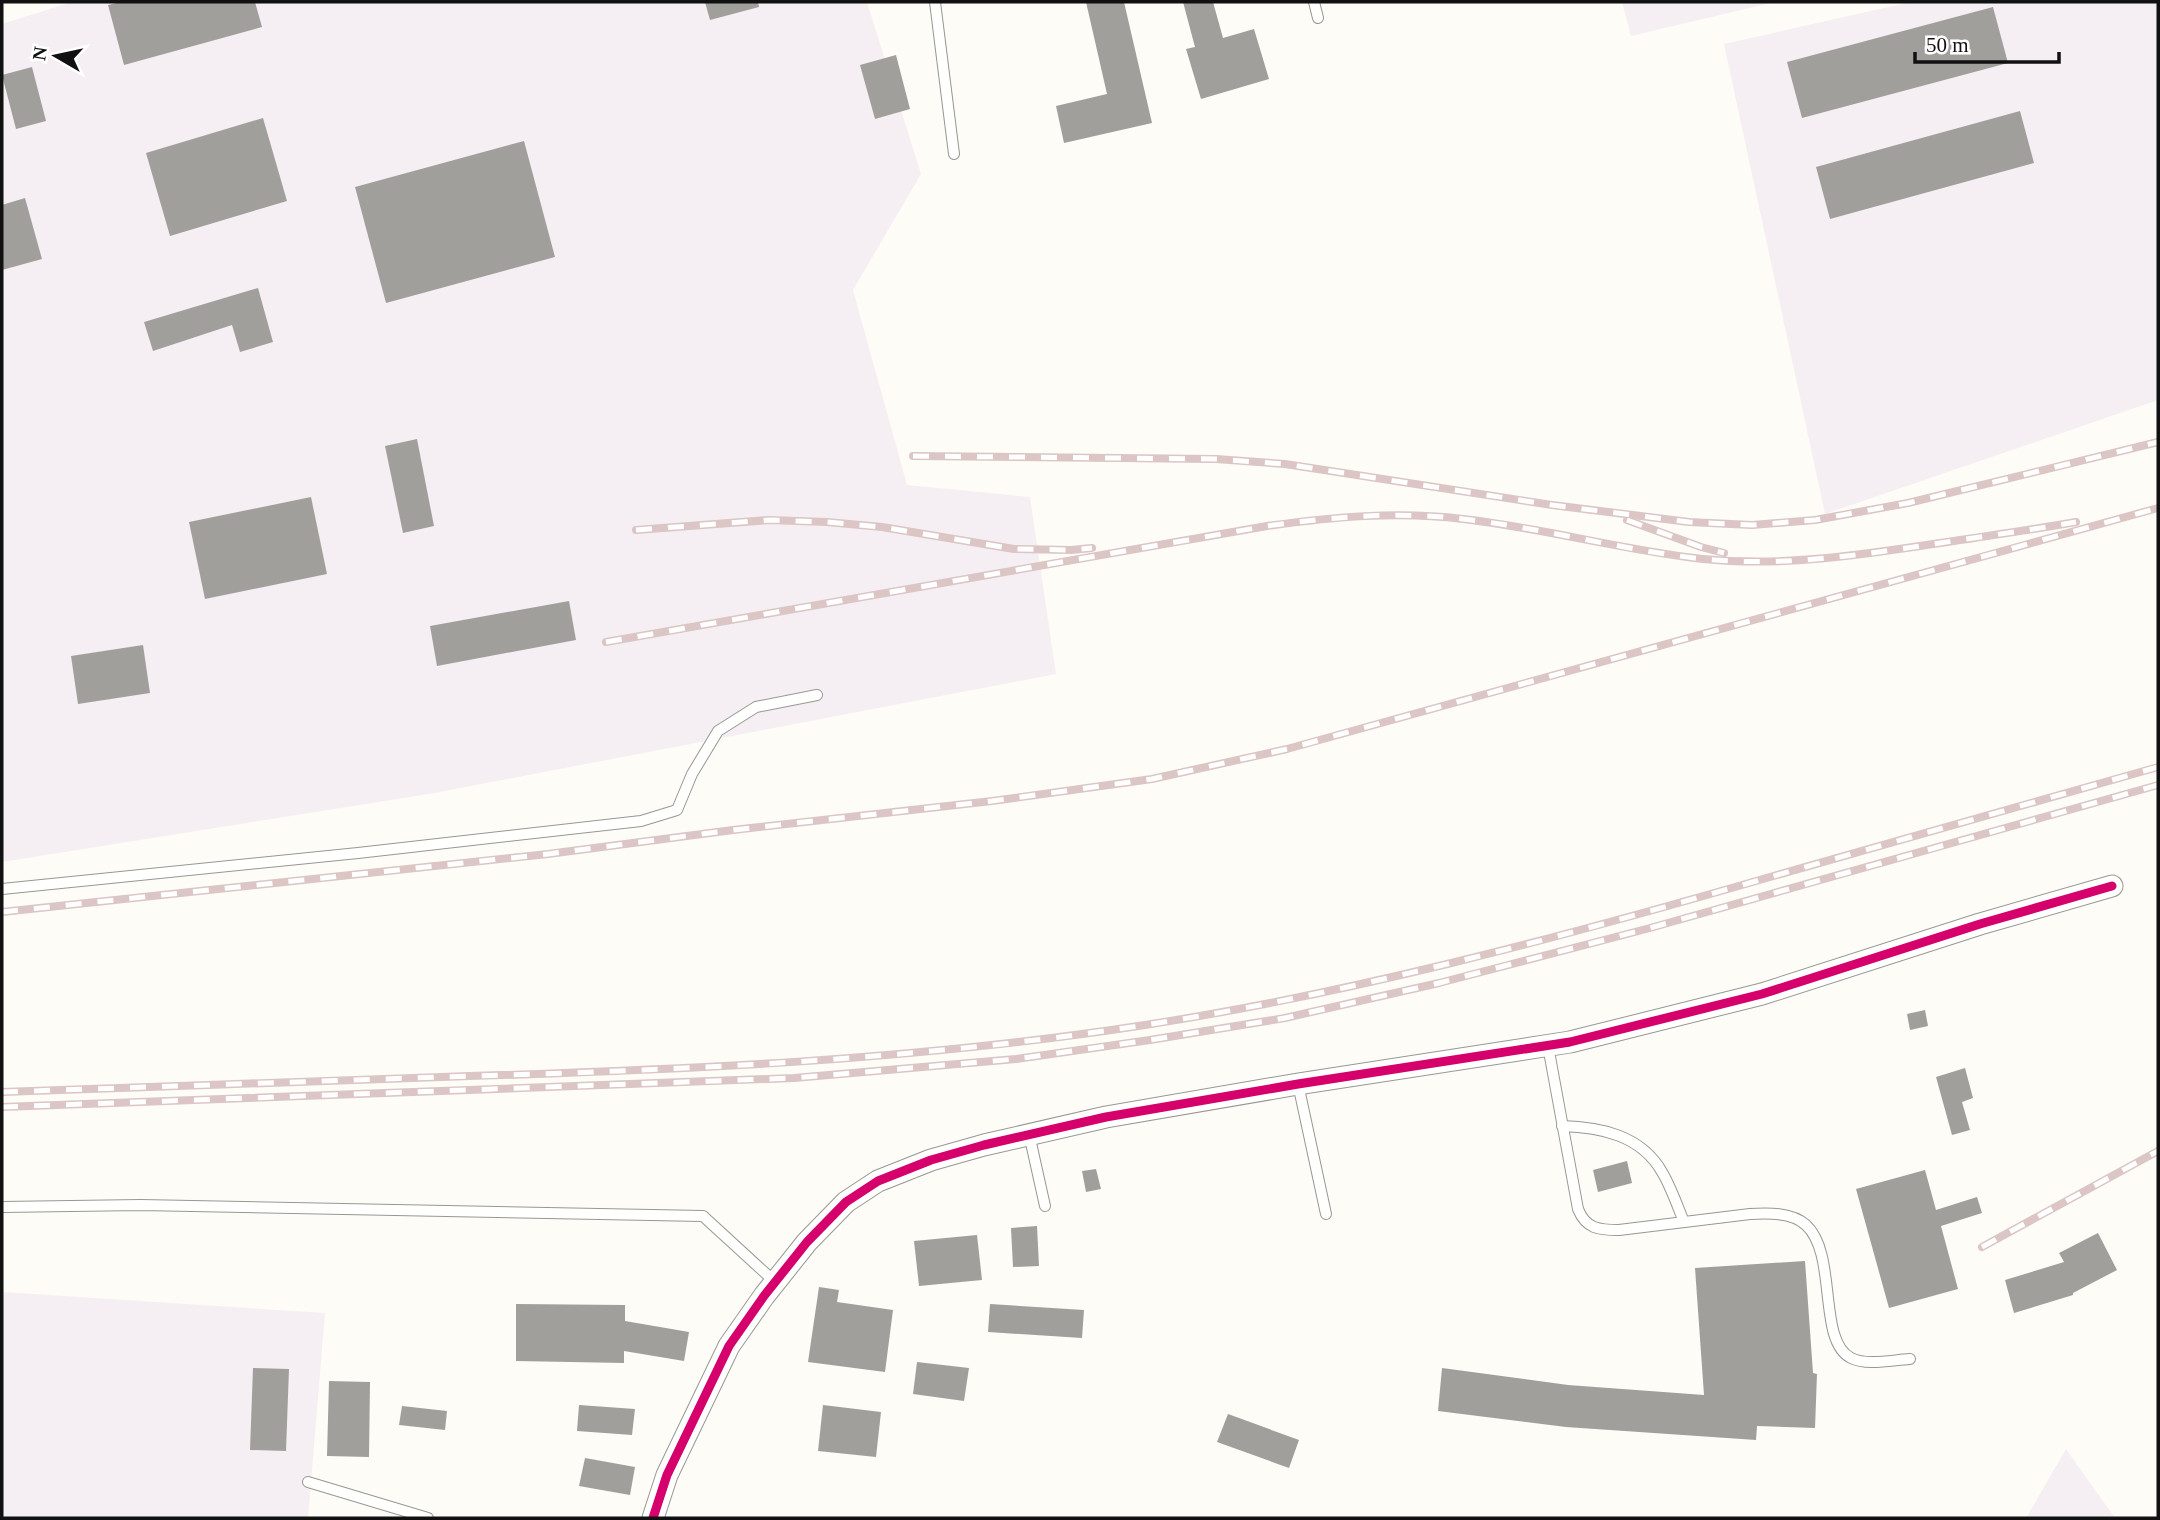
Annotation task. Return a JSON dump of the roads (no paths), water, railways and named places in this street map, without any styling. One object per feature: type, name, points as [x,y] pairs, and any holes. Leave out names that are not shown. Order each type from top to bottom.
[{"type":"street","points":[[653,1518],[667,1475],[729,1346],[807,1242],[846,1202],[878,1181],[931,1160],[1029,1134],[1106,1118],[1298,1084],[1583,1039],[1762,994],[1980,924],[2112,886]]},
{"type":"lane","points":[[935,2],[954,154]]},
{"type":"lane","points":[[1314,2],[1318,18]]},
{"type":"lane","points":[[2,889],[641,821],[677,810],[692,774],[718,731],[756,707],[817,695]]},
{"type":"lane","points":[[1548,1046],[1578,1209],[1581,1217],[1593,1228],[1619,1230],[1769,1213],[1790,1217],[1806,1225],[1817,1242],[1825,1271],[1834,1338],[1841,1350],[1859,1361],[1910,1359]]},
{"type":"lane","points":[[1298,1084],[1326,1214]]},
{"type":"lane","points":[[1562,1126],[1609,1131],[1645,1151],[1661,1170],[1684,1222]]},
{"type":"lane","points":[[1029,1134],[1045,1206]]},
{"type":"lane","points":[[2,1207],[155,1205],[703,1216],[775,1282]]},
{"type":"lane","points":[[309,1482],[428,1518]]},
{"type":"railway","points":[[913,456],[1216,459],[1285,464],[1552,505],[1689,522],[1752,525],[1815,520],[1908,503],[2158,442]]},
{"type":"railway","points":[[2,912],[548,854],[992,801],[1152,779],[1287,749],[2158,508]]},
{"type":"railway","points":[[606,642],[1267,526],[1341,518],[1414,515],[1463,519],[1673,555],[1763,562],[1851,555],[2076,522]]},
{"type":"railway","points":[[636,530],[769,520],[827,522],[882,527],[1014,549],[1092,548]]},
{"type":"railway","points":[[1627,520],[1724,553]]},
{"type":"railway","points":[[2,1092],[618,1071],[794,1062],[970,1047],[1145,1025],[1376,981],[1528,944],[2158,767]]},
{"type":"railway","points":[[2,1107],[794,1078],[1016,1059],[1150,1040],[1285,1018],[1439,983],[1650,928],[2158,785]]},
{"type":"railway","points":[[1982,1247],[2158,1151]]}]
